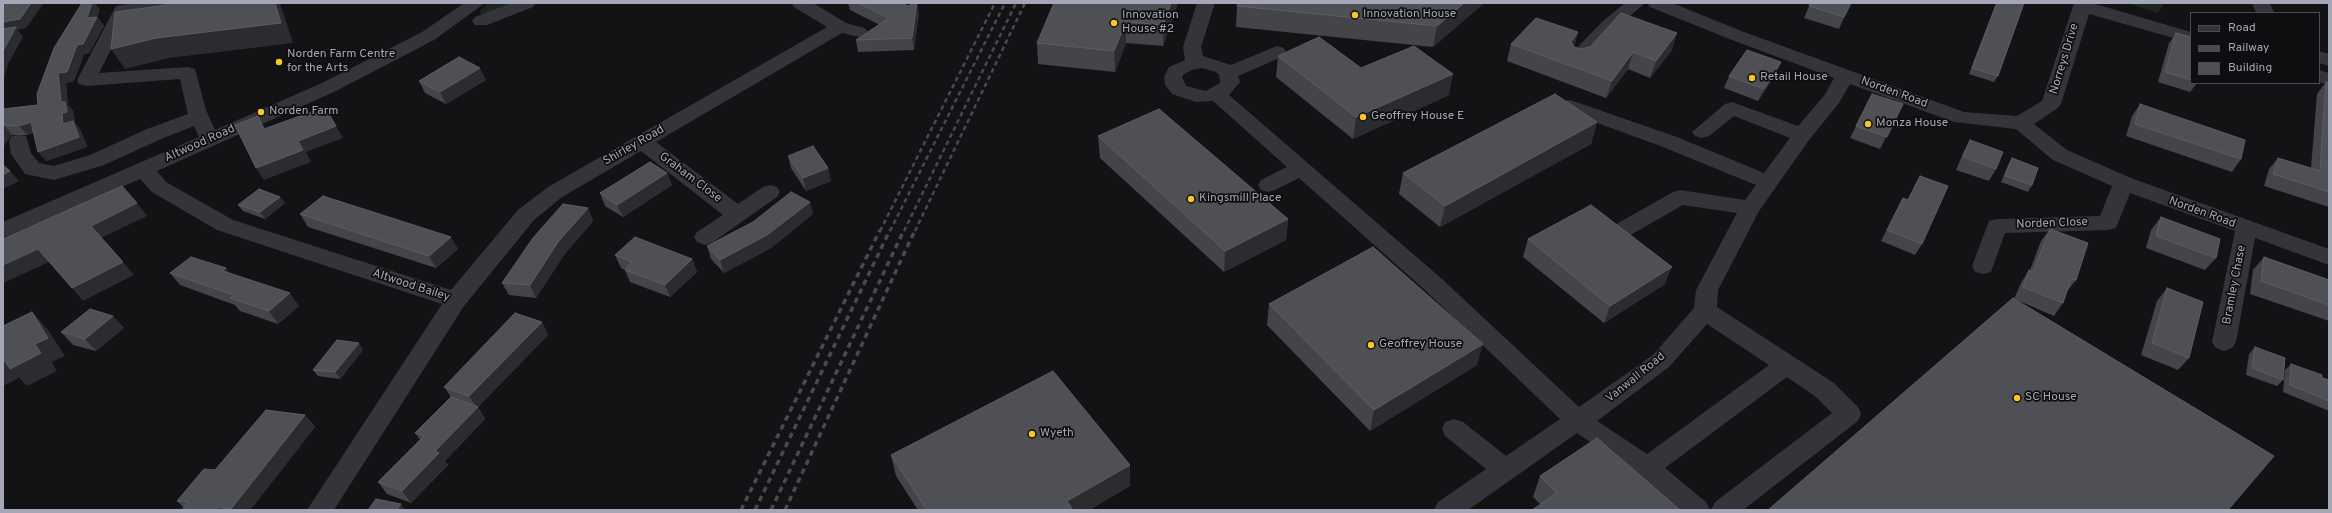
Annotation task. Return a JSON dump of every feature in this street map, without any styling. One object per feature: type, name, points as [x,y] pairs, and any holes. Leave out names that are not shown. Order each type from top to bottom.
[{"type":"street","points":[[167,3],[122,10],[86,80],[188,73],[200,117],[210,139]]},
{"type":"street","name":"Altwood Road","points":[[3,230],[329,87],[428,36],[479,12],[527,3]]},
{"type":"street","points":[[800,3],[840,27],[859,32]]},
{"type":"street","points":[[1195,62],[1192,47],[1206,3]]},
{"type":"street","points":[[1577,59],[1608,26],[1636,3]]},
{"type":"street","name":"Norden Road","points":[[1656,3],[1693,10],[1845,75],[1961,118],[2021,123],[2060,155],[2124,183],[2246,229],[2329,257]]},
{"type":"street","points":[[2260,3],[2264,12]]},
{"type":"street","points":[[2082,4],[2190,38]]},
{"type":"street","name":"Norreys Drive","points":[[2021,123],[2051,104],[2082,4]]},
{"type":"street","name":"Shirley Road","points":[[456,300],[526,215],[555,192],[840,27]]},
{"type":"street","points":[[1228,73],[1276,52]]},
{"type":"street","points":[[1195,62],[1213,64],[1223,68],[1228,73],[1230,82],[1227,87],[1216,94],[1196,96],[1179,90],[1175,85],[1174,77],[1176,71],[1195,62]]},
{"type":"street","points":[[1724,510],[1849,414],[1825,390],[1705,311],[1707,290],[1750,208],[1802,136],[1832,99],[1845,75]]},
{"type":"street","points":[[1216,94],[1434,285],[1577,420],[1646,468],[1697,510]]},
{"type":"street","points":[[1569,106],[1670,142],[1768,182]]},
{"type":"street","points":[[1702,132],[1732,108],[1802,136]]},
{"type":"street","points":[[19,141],[21,154],[32,169],[54,173],[97,160],[154,134],[200,117]]},
{"type":"street","name":"Graham Close","points":[[642,142],[738,215]]},
{"type":"street","name":"Altwood Bailey","points":[[143,169],[159,187],[225,225],[456,300],[320,510]]},
{"type":"street","points":[[1268,185],[1301,169]]},
{"type":"street","name":"Norden Close","points":[[1983,266],[1997,226],[2108,223],[2124,183]]},
{"type":"street","points":[[705,238],[770,192]]},
{"type":"street","points":[[1619,232],[1680,196],[1750,208]]},
{"type":"street","name":"Bramley Chase","points":[[2224,342],[2246,229]]},
{"type":"street","name":"Vanwall Road","points":[[1447,510],[1577,420],[1597,409],[1661,361],[1705,311]]},
{"type":"street","points":[[1646,468],[1787,364]]},
{"type":"street","points":[[1454,429],[1505,470]]},
{"type":"shaded area","points":[[489,3],[514,3],[482,16],[479,11]]},
{"type":"shaded area","points":[[2128,3],[2165,3],[2158,13]]},
{"type":"building","points":[[3,3],[31,3],[20,19],[3,22]]},
{"type":"building","points":[[82,3],[92,3],[87,18],[97,17],[83,44],[77,45],[67,72],[58,73],[61,102],[65,102],[67,112],[62,113],[63,124],[73,121],[79,137],[38,152],[31,122],[19,126],[3,126],[3,109],[38,105],[37,94],[54,48]]},
{"type":"building","points":[[168,3],[275,3],[281,23],[156,38],[111,49],[115,12],[167,5]]},
{"type":"building","points":[[858,3],[901,3],[908,6],[917,3],[912,38],[856,40],[889,18]]},
{"type":"building","points":[[1054,3],[1171,3],[1163,25],[1126,22],[1114,51],[1037,43]]},
{"type":"building","points":[[1238,3],[1464,3],[1437,26],[1237,6]]},
{"type":"building","points":[[1810,3],[1851,3],[1844,17],[1809,6]]},
{"type":"building","points":[[1997,3],[2024,3],[1998,76],[1972,68]]},
{"type":"building","points":[[1621,13],[1677,33],[1656,61],[1633,52],[1612,81],[1511,44],[1536,18],[1578,32],[1571,42],[1574,47],[1581,49],[1590,47]]},
{"type":"building","points":[[16,27],[3,51],[3,29]]},
{"type":"building","points":[[2176,33],[2190,37],[2190,80],[2165,72]]},
{"type":"building","points":[[1319,37],[1361,68],[1414,46],[1453,74],[1356,117],[1278,56]]},
{"type":"building","points":[[1747,50],[1781,62],[1764,89],[1729,76]]},
{"type":"building","points":[[459,57],[480,68],[440,92],[419,81]]},
{"type":"building","points":[[2326,82],[2329,83],[2329,192],[2273,174],[2278,158],[2320,171]]},
{"type":"building","points":[[1555,94],[1597,122],[1445,206],[1403,173]]},
{"type":"building","points":[[1872,94],[1903,104],[1887,137],[1856,126]]},
{"type":"building","points":[[2140,104],[2245,140],[2241,159],[2135,124]]},
{"type":"building","points":[[325,107],[336,126],[298,141],[303,150],[256,168],[235,125],[258,116],[264,129]]},
{"type":"building","name":"Kingsmill Place","points":[[1159,109],[1288,219],[1225,251],[1098,136]]},
{"type":"building","points":[[1970,140],[2003,152],[1996,169],[1963,157]]},
{"type":"building","points":[[813,146],[828,168],[803,178],[788,156]]},
{"type":"building","points":[[2012,158],[2038,168],[2032,185],[2005,176]]},
{"type":"building","points":[[650,162],[667,173],[617,205],[600,193]]},
{"type":"building","points":[[3,165],[10,171],[3,175]]},
{"type":"building","points":[[1920,176],[1948,186],[1922,244],[1887,230],[1903,198],[1908,200]]},
{"type":"building","points":[[122,186],[137,203],[91,226],[123,262],[72,288],[38,249],[3,265],[3,239]]},
{"type":"building","points":[[259,189],[280,197],[260,212],[238,205]]},
{"type":"building","points":[[791,192],[810,202],[767,235],[720,260],[707,246],[753,222]]},
{"type":"building","points":[[323,196],[451,237],[429,256],[300,214]]},
{"type":"building","points":[[563,204],[588,208],[558,242],[530,285],[502,283],[533,238]]},
{"type":"building","points":[[1591,205],[1672,267],[1610,306],[1528,239]]},
{"type":"building","points":[[2161,217],[2220,239],[2216,258],[2156,236]]},
{"type":"building","points":[[2050,229],[2088,243],[2076,280],[2071,279],[2063,303],[2023,287],[2029,270],[2033,272]]},
{"type":"building","points":[[635,237],[692,259],[665,285],[625,270],[632,262],[615,255]]},
{"type":"building","name":"Geoffrey House","points":[[1373,247],[1483,344],[1374,410],[1269,304]]},
{"type":"building","points":[[191,257],[226,268],[223,271],[290,293],[269,311],[230,298],[234,295],[170,273]]},
{"type":"building","points":[[2264,257],[2329,280],[2329,305],[2261,281]]},
{"type":"building","points":[[2167,288],[2203,302],[2189,358],[2152,343]]},
{"type":"building","name":"SC House","points":[[2013,298],[2274,456],[2228,510],[1768,510]]},
{"type":"building","points":[[90,309],[113,316],[85,339],[61,332]]},
{"type":"building","points":[[32,312],[48,338],[35,344],[41,353],[10,369],[3,360],[3,326]]},
{"type":"building","points":[[515,313],[542,322],[469,396],[444,387]]},
{"type":"building","points":[[337,340],[359,343],[335,372],[313,370]]},
{"type":"building","points":[[2255,347],[2285,358],[2283,380],[2252,368]]},
{"type":"building","points":[[2291,364],[2322,375],[2322,378],[2329,380],[2329,401],[2290,385]]},
{"type":"building","name":"Wyeth","points":[[1053,371],[1130,465],[1067,501],[1073,510],[927,510],[891,455]]},
{"type":"building","points":[[451,397],[478,407],[435,451],[439,453],[402,491],[378,482],[424,436],[415,433]]},
{"type":"building","points":[[266,410],[305,415],[231,509],[220,507],[217,510],[182,510],[188,502],[177,501],[204,469],[215,470]]},
{"type":"building","points":[[1597,438],[1680,510],[1532,510],[1557,493],[1540,476]]},
{"type":"building","points":[[376,499],[401,504],[397,510],[368,510]]},
{"type":"railway","points":[[880,231],[995,3]]},
{"type":"railway","points":[[890,231],[1005,3]]},
{"type":"railway","points":[[904,231],[1016,3]]},
{"type":"railway","points":[[915,231],[1025,3]]},
{"type":"railway","points":[[741,510],[880,230]]},
{"type":"railway","points":[[755,510],[890,230]]},
{"type":"railway","points":[[771,510],[904,230]]},
{"type":"railway","points":[[785,510],[915,230]]},
{"type":"place","name":"Innovation House","points":[[1355,15]]},
{"type":"place","name":"Innovation House #2","points":[[1114,23]]},
{"type":"place","name":"Norden Farm Centre for the Arts","points":[[279,62]]},
{"type":"place","name":"Retail House","points":[[1752,78]]},
{"type":"place","name":"Norden Farm","points":[[261,112]]},
{"type":"place","name":"Geoffrey House E","points":[[1363,117]]},
{"type":"place","name":"Monza House","points":[[1868,124]]},
{"type":"place","name":"Kingsmill Place","points":[[1191,199]]},
{"type":"place","name":"Geoffrey House","points":[[1371,345]]},
{"type":"place","name":"SC House","points":[[2017,398]]},
{"type":"place","name":"Wyeth","points":[[1032,434]]}]
